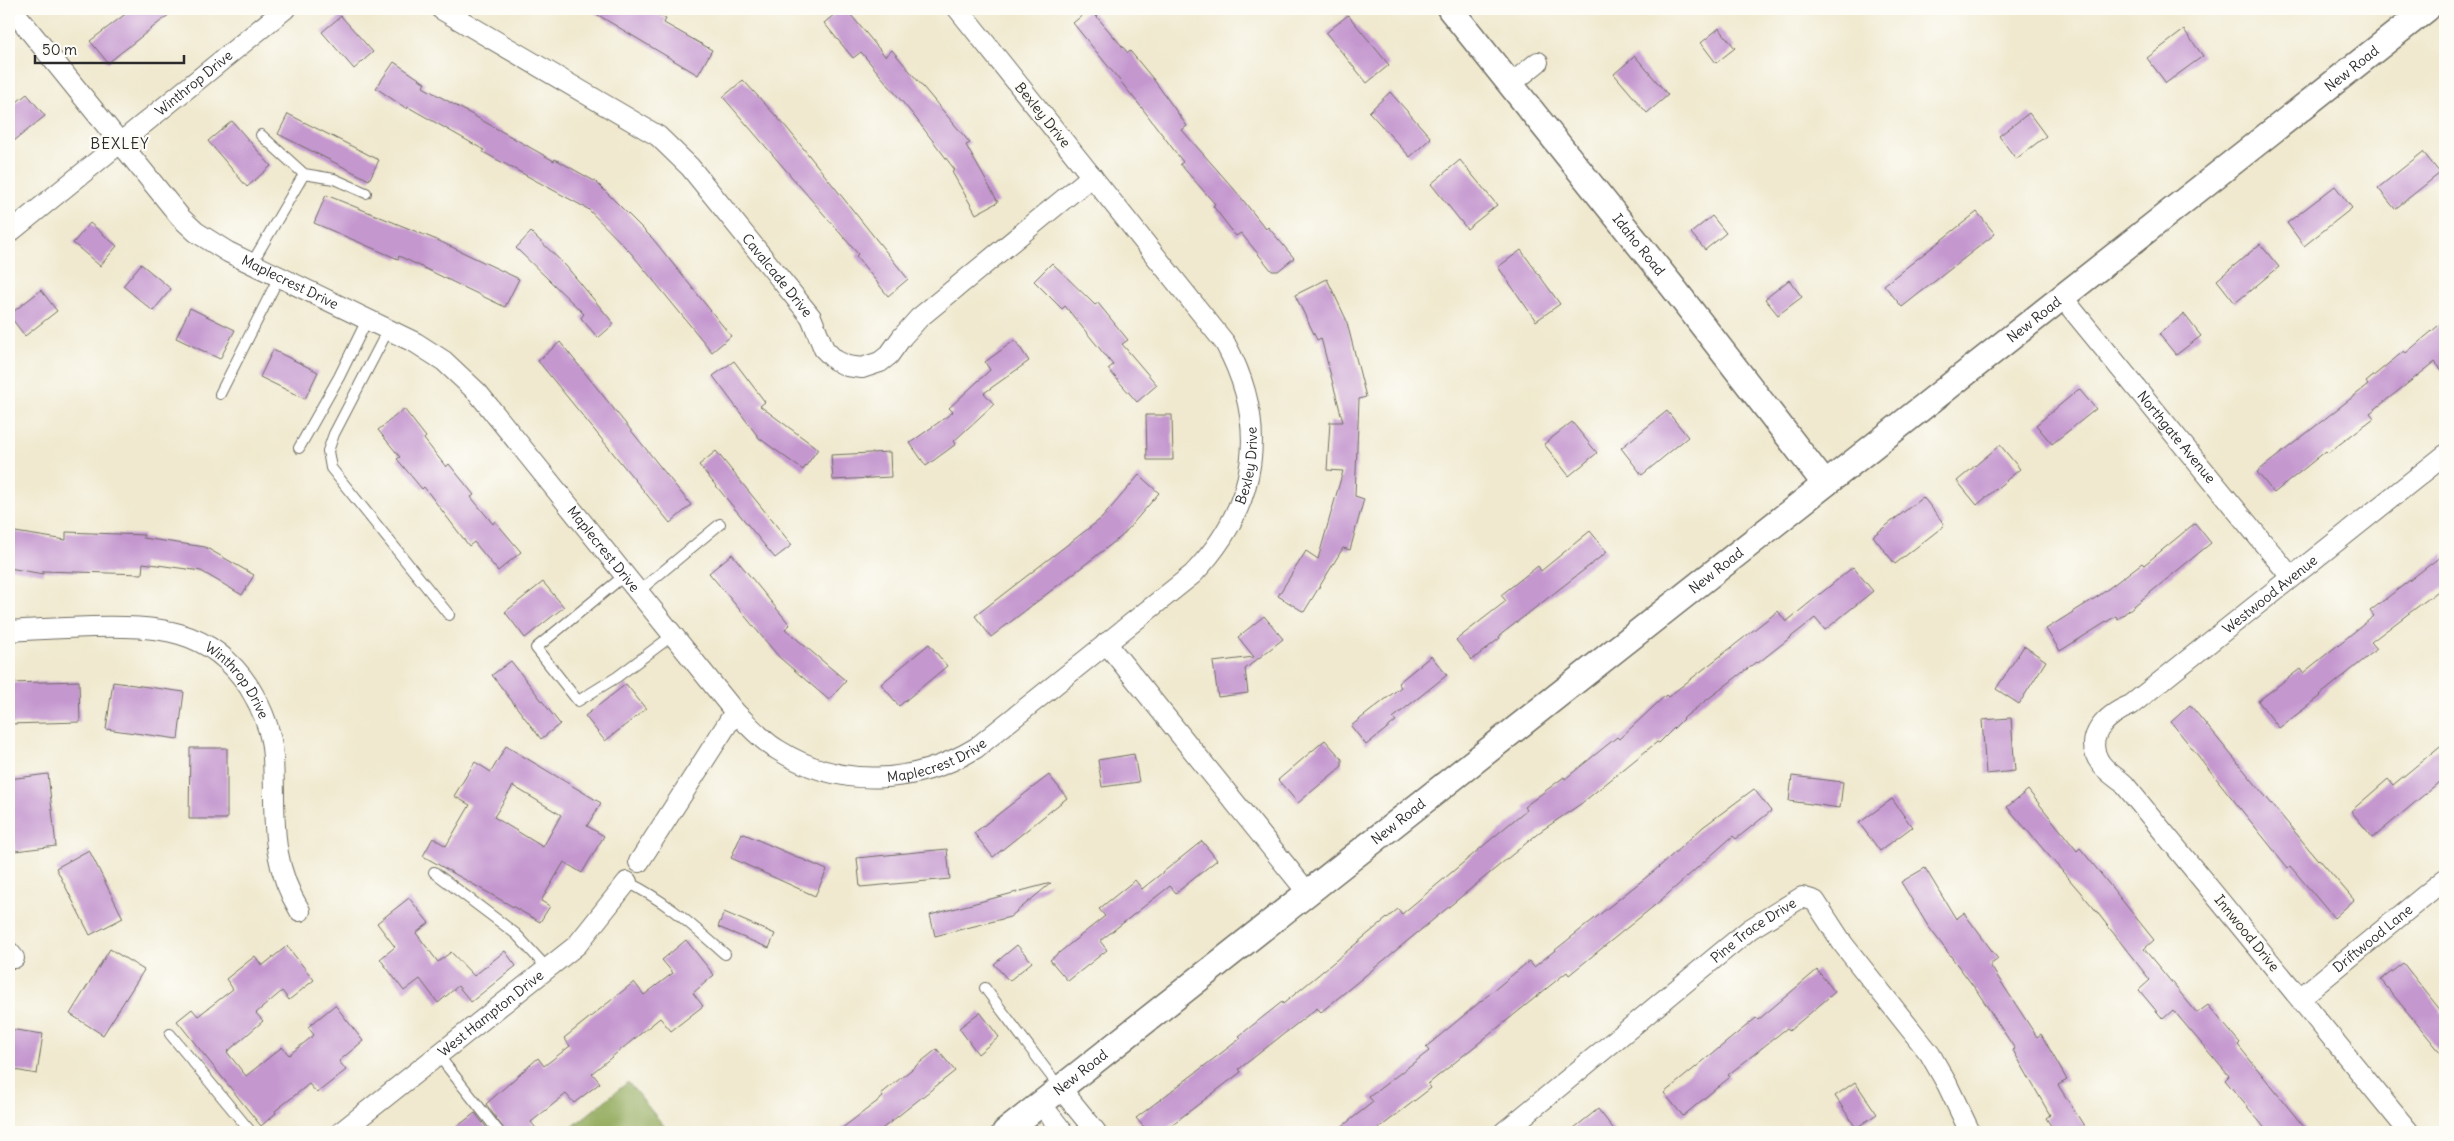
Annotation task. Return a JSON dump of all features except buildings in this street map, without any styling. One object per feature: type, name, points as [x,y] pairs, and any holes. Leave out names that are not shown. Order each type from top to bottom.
[{"type":"street","name":"Maplecrest Drive","points":[[12,9],[186,222],[213,244],[416,343],[458,372],[478,393],[735,712],[776,749],[810,767],[834,774],[858,778],[908,776],[945,764],[976,748],[1106,643]]},
{"type":"street","name":"Winthrop Drive","points":[[9,233],[285,9]]},
{"type":"street","name":"Cavalcade Drive","points":[[442,9],[658,136],[671,147],[690,167],[811,317],[824,349],[835,360],[847,366],[868,367],[889,355],[919,318],[1092,176]]},
{"type":"street","name":"Bexley Drive","points":[[958,9],[1225,343],[1245,385],[1252,431],[1252,456],[1246,487],[1237,513],[1222,540],[1193,574],[1106,643]]},
{"type":"street","name":"Idaho Road","points":[[1450,9],[1672,286],[1824,484]]},
{"type":"street","name":"New Road","points":[[1005,1132],[2427,9]]},
{"type":"street","points":[[1510,85],[1538,62]]},
{"type":"street","name":"Northgate Avenue","points":[[2062,298],[2291,577]]},
{"type":"street","name":"Westwood Avenue","points":[[2097,732],[2106,718],[2114,712],[2131,705],[2445,455]]},
{"type":"street","name":"Winthrop Drive","points":[[9,631],[142,626],[170,630],[190,637],[226,660],[241,676],[259,702],[269,729],[273,757],[275,842],[289,892],[300,911]]},
{"type":"street","points":[[1106,643],[1308,893]]},
{"type":"street","points":[[639,862],[735,712]]},
{"type":"street","name":"Innwood Drive","points":[[2097,732],[2096,752],[2101,764],[2124,784],[2408,1132]]},
{"type":"street","name":"Driftwood Lane","points":[[2300,998],[2445,879]]},
{"type":"street","name":"West Hampton Drive","points":[[340,1132],[577,945],[627,882]]},
{"type":"street","name":"Pine Trace Drive","points":[[1504,1132],[1750,929],[1802,897],[1815,901],[1843,944],[1914,1033],[1947,1084],[1970,1132]]},
{"type":"street","points":[[1061,1089],[1096,1132]]},
{"type":"street","points":[[1041,1104],[1063,1132]]},
{"type":"lane","points":[[261,135],[304,174],[334,179],[366,193]]},
{"type":"lane","points":[[252,264],[304,174]]},
{"type":"lane","points":[[220,394],[279,277]]},
{"type":"lane","points":[[300,448],[367,320]]},
{"type":"lane","points":[[388,330],[334,434],[328,451],[331,468],[449,615]]},
{"type":"lane","points":[[638,592],[720,524]]},
{"type":"lane","points":[[625,575],[536,648],[578,700],[617,677],[673,634]]},
{"type":"lane","points":[[434,872],[516,934],[547,968]]},
{"type":"lane","points":[[627,882],[647,891],[673,908],[726,954]]},
{"type":"lane","points":[[985,988],[1061,1089]]},
{"type":"lane","points":[[170,1034],[251,1132]]},
{"type":"lane","points":[[438,1055],[499,1132]]},
{"type":"green space","points":[[628,1082],[669,1132],[566,1132]]},
{"type":"district","name":"BEXLEY","points":[[120,143]]}]
